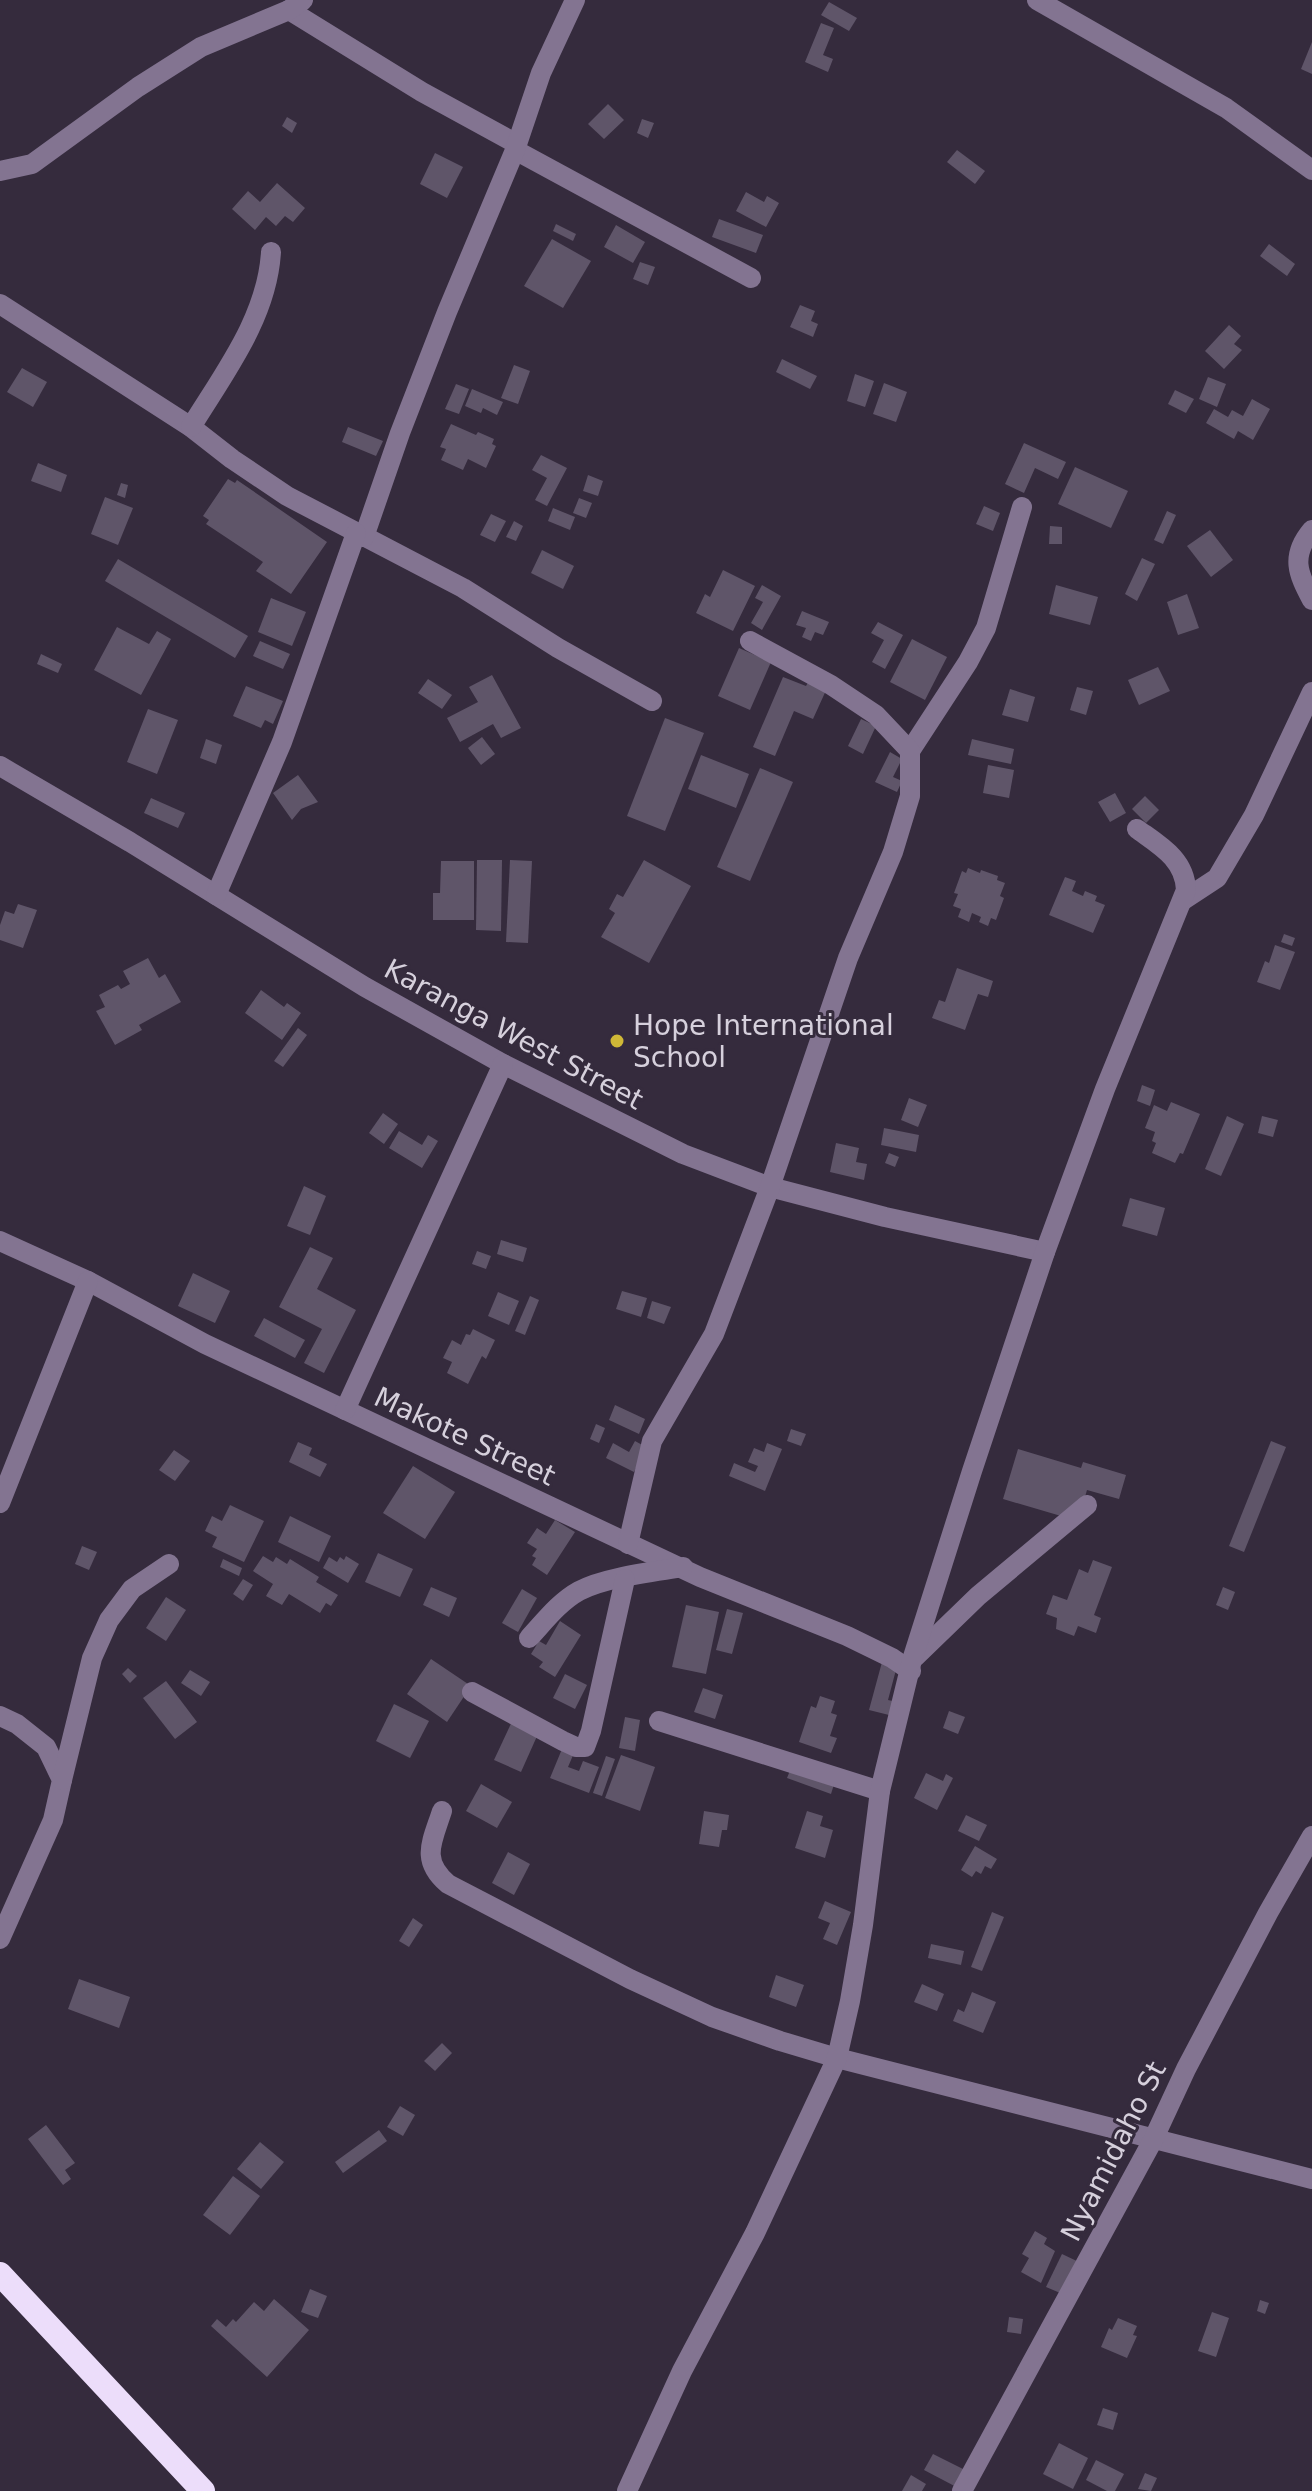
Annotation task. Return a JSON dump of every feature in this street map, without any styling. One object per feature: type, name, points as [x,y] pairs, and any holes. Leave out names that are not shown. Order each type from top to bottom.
[{"type":"highway","points":[[0,2274],[199,2489]]},
{"type":"street","points":[[216,895],[282,742],[447,312],[516,147],[541,73],[575,0]]},
{"type":"street","points":[[1037,0],[1226,108],[1312,170]]},
{"type":"street","points":[[0,171],[32,164],[138,87],[201,47],[296,5],[422,92],[751,278]]},
{"type":"street","points":[[191,427],[260,307],[269,279],[271,252]]},
{"type":"street","points":[[0,304],[191,427],[287,496],[463,588],[558,648],[652,701]]},
{"type":"street","points":[[628,1544],[652,1441],[714,1334],[770,1187],[848,958],[893,852],[910,796],[910,751],[968,662],[986,628],[1022,507]]},
{"type":"street","points":[[1312,530],[1300,552],[1298,573],[1312,600]]},
{"type":"street","points":[[750,641],[831,685],[876,715],[910,751]]},
{"type":"street","points":[[1182,901],[1217,878],[1254,815],[1312,692]]},
{"type":"street","name":"Karanga West Street","points":[[0,766],[365,987],[503,1064],[683,1154],[770,1187],[885,1217],[1045,1252]]},
{"type":"street","points":[[627,2491],[663,2410],[755,2233],[837,2058],[861,1940],[880,1791],[911,1666],[1045,1252],[1110,1074],[1186,890],[1182,868],[1171,854],[1137,829]]},
{"type":"street","points":[[345,1410],[503,1064]]},
{"type":"street","name":"Makote Street","points":[[0,1241],[88,1281],[205,1344],[628,1544],[911,1666]]},
{"type":"street","points":[[0,1503],[88,1281]]},
{"type":"street","points":[[911,1666],[978,1596],[1087,1505]]},
{"type":"street","points":[[0,1939],[53,1820],[92,1658],[109,1620],[132,1589],[169,1564]]},
{"type":"street","points":[[529,1638],[580,1590],[603,1582],[683,1567]]},
{"type":"street","points":[[472,1692],[563,1741],[585,1747],[625,1579]]},
{"type":"street","points":[[0,1716],[17,1724],[46,1747],[62,1780]]},
{"type":"street","points":[[659,1721],[880,1791]]},
{"type":"street","points":[[442,1811],[429,1855],[435,1873],[448,1884],[630,1979],[712,2017],[837,2058],[1312,2179]]},
{"type":"street","name":"Nyamidaho St","points":[[962,2491],[1153,2140],[1186,2069],[1312,1836]]},
{"type":"building","points":[[829,2],[857,18],[849,31],[821,15]]},
{"type":"building","points":[[821,23],[834,28],[823,55],[833,59],[828,72],[805,62]]},
{"type":"building","points":[[1312,42],[1312,74],[1301,69]]},
{"type":"building","points":[[608,104],[624,120],[604,139],[588,124]]},
{"type":"building","points":[[287,117],[297,123],[292,133],[282,126]]},
{"type":"building","points":[[642,119],[654,123],[648,138],[637,133]]},
{"type":"building","points":[[957,150],[985,171],[975,184],[947,162]]},
{"type":"building","points":[[435,153],[463,167],[447,198],[420,184]]},
{"type":"building","points":[[277,183],[305,208],[293,222],[285,216],[276,226],[266,217],[255,230],[232,209],[248,191],[260,202]]},
{"type":"building","points":[[746,192],[764,202],[767,196],[779,203],[766,227],[736,211]]},
{"type":"building","points":[[719,219],[763,235],[756,253],[712,237]]},
{"type":"building","points":[[556,224],[576,234],[573,241],[553,231]]},
{"type":"building","points":[[616,225],[645,242],[633,263],[604,247]]},
{"type":"building","points":[[552,239],[591,261],[563,308],[524,286]]},
{"type":"building","points":[[1269,244],[1295,264],[1287,276],[1260,256]]},
{"type":"building","points":[[640,262],[655,267],[648,285],[633,279]]},
{"type":"building","points":[[800,305],[815,311],[811,321],[818,324],[813,337],[790,327]]},
{"type":"building","points":[[1229,325],[1241,336],[1234,344],[1242,350],[1224,369],[1205,351]]},
{"type":"building","points":[[782,359],[817,376],[810,389],[776,372]]},
{"type":"building","points":[[514,365],[530,371],[518,404],[501,398]]},
{"type":"building","points":[[22,368],[47,382],[33,407],[7,392]]},
{"type":"building","points":[[855,374],[874,381],[865,407],[847,401]]},
{"type":"building","points":[[1208,377],[1226,384],[1217,407],[1199,399]]},
{"type":"building","points":[[884,383],[907,392],[896,422],[873,414]]},
{"type":"building","points":[[456,384],[469,389],[459,414],[445,409]]},
{"type":"building","points":[[472,389],[503,402],[497,415],[483,408],[481,413],[465,406]]},
{"type":"building","points":[[1175,390],[1194,399],[1186,413],[1168,404]]},
{"type":"building","points":[[1252,399],[1270,409],[1253,440],[1238,431],[1234,439],[1206,423],[1214,409],[1228,417],[1232,410],[1243,416]]},
{"type":"building","points":[[451,424],[494,439],[492,444],[496,446],[486,468],[468,459],[463,470],[441,460],[446,449],[440,447]]},
{"type":"building","points":[[348,427],[383,441],[376,456],[342,442]]},
{"type":"building","points":[[1024,443],[1066,462],[1058,479],[1035,468],[1024,493],[1005,484]]},
{"type":"building","points":[[541,455],[567,468],[547,506],[535,500],[547,478],[532,470]]},
{"type":"building","points":[[38,463],[67,475],[61,492],[31,481]]},
{"type":"building","points":[[1075,467],[1128,491],[1111,528],[1058,504]]},
{"type":"building","points":[[588,475],[603,481],[598,496],[583,491]]},
{"type":"building","points":[[228,479],[235,483],[237,480],[327,542],[291,594],[256,571],[263,562],[206,524],[209,520],[203,516]]},
{"type":"building","points":[[121,483],[128,485],[125,498],[117,495]]},
{"type":"building","points":[[105,497],[133,508],[118,545],[91,534]]},
{"type":"building","points":[[579,498],[592,503],[586,518],[573,513]]},
{"type":"building","points":[[984,506],[1000,513],[993,531],[976,524]]},
{"type":"building","points":[[553,508],[575,517],[570,530],[548,521]]},
{"type":"building","points":[[1167,511],[1176,515],[1163,544],[1154,540]]},
{"type":"building","points":[[491,514],[506,521],[495,542],[480,535]]},
{"type":"building","points":[[514,521],[523,526],[516,541],[506,537]]},
{"type":"building","points":[[1050,526],[1062,527],[1062,544],[1049,544]]},
{"type":"building","points":[[1210,530],[1233,560],[1211,577],[1187,546]]},
{"type":"building","points":[[542,550],[574,566],[563,589],[531,573]]},
{"type":"building","points":[[1142,558],[1155,564],[1137,601],[1125,594]]},
{"type":"building","points":[[118,559],[248,636],[235,658],[105,581]]},
{"type":"building","points":[[723,570],[755,586],[733,631],[696,613],[705,594],[710,597]]},
{"type":"building","points":[[762,585],[781,596],[762,630],[751,623],[763,602],[755,598]]},
{"type":"building","points":[[1056,585],[1098,597],[1090,625],[1049,614]]},
{"type":"building","points":[[1187,594],[1199,628],[1178,635],[1167,602]]},
{"type":"building","points":[[271,598],[306,612],[292,646],[258,632]]},
{"type":"building","points":[[802,611],[829,622],[823,635],[815,632],[811,641],[802,637],[806,628],[796,625]]},
{"type":"building","points":[[878,622],[903,635],[885,669],[872,662],[884,640],[871,633]]},
{"type":"building","points":[[117,627],[149,644],[157,631],[171,639],[141,695],[94,670]]},
{"type":"building","points":[[912,639],[947,657],[925,700],[890,682]]},
{"type":"building","points":[[260,641],[290,654],[283,669],[253,656]]},
{"type":"building","points":[[739,648],[771,662],[750,710],[718,696]]},
{"type":"building","points":[[41,654],[62,664],[58,673],[37,664]]},
{"type":"building","points":[[1158,667],[1170,691],[1139,705],[1128,680]]},
{"type":"building","points":[[492,675],[521,728],[501,738],[493,724],[460,742],[447,718],[478,702],[469,687]]},
{"type":"building","points":[[783,677],[806,686],[810,679],[828,686],[813,719],[794,711],[775,756],[753,747]]},
{"type":"building","points":[[428,679],[452,695],[442,709],[418,693]]},
{"type":"building","points":[[246,686],[283,701],[273,724],[265,720],[261,728],[233,716]]},
{"type":"building","points":[[1077,687],[1093,691],[1086,715],[1070,710]]},
{"type":"building","points":[[1010,689],[1035,697],[1028,722],[1002,715]]},
{"type":"building","points":[[148,709],[178,720],[157,774],[127,762]]},
{"type":"building","points":[[665,718],[704,733],[665,831],[627,816]]},
{"type":"building","points":[[861,719],[876,726],[863,754],[848,746]]},
{"type":"building","points":[[482,737],[495,754],[481,765],[468,748]]},
{"type":"building","points":[[206,739],[222,745],[216,764],[200,758]]},
{"type":"building","points":[[972,739],[1014,749],[1011,764],[968,755]]},
{"type":"building","points":[[890,752],[902,759],[893,777],[902,781],[897,792],[875,782]]},
{"type":"building","points":[[701,755],[749,774],[736,808],[688,789]]},
{"type":"building","points":[[988,765],[1014,770],[1009,798],[983,793]]},
{"type":"building","points":[[760,768],[793,782],[750,881],[717,867]]},
{"type":"building","points":[[298,775],[318,802],[301,809],[292,820],[273,793]]},
{"type":"building","points":[[1115,793],[1126,813],[1110,822],[1098,802]]},
{"type":"building","points":[[1145,796],[1159,810],[1146,823],[1132,809]]},
{"type":"building","points":[[151,798],[185,813],[178,828],[144,813]]},
{"type":"building","points":[[477,860],[502,860],[501,931],[476,930]]},
{"type":"building","points":[[510,860],[532,861],[528,943],[506,942]]},
{"type":"building","points":[[644,860],[691,886],[649,963],[601,937],[615,913],[609,909],[617,894],[623,897]]},
{"type":"building","points":[[441,861],[474,861],[474,920],[433,920],[433,893],[440,893]]},
{"type":"building","points":[[968,868],[998,876],[997,880],[1005,883],[1000,896],[1004,898],[996,920],[991,918],[988,926],[979,922],[981,917],[972,913],[969,922],[958,917],[961,909],[953,906],[962,871],[966,873]]},
{"type":"building","points":[[1065,877],[1076,881],[1072,891],[1083,896],[1085,891],[1097,896],[1095,901],[1105,905],[1093,933],[1049,915]]},
{"type":"building","points":[[18,904],[37,910],[23,948],[0,940],[0,925],[5,911],[14,914]]},
{"type":"building","points":[[1284,934],[1295,938],[1292,946],[1281,942]]},
{"type":"building","points":[[1275,945],[1295,952],[1280,990],[1257,982],[1265,961],[1269,963]]},
{"type":"building","points":[[148,958],[159,978],[165,974],[181,1002],[139,1025],[142,1030],[115,1045],[96,1011],[105,1007],[99,995],[118,985],[121,989],[130,984],[123,971]]},
{"type":"building","points":[[957,968],[993,981],[988,997],[978,994],[965,1030],[932,1018],[939,1000],[945,1002]]},
{"type":"building","points":[[261,990],[284,1007],[287,1003],[301,1013],[282,1040],[245,1013]]},
{"type":"building","points":[[298,1028],[307,1035],[283,1067],[274,1061]]},
{"type":"building","points":[[1142,1085],[1155,1090],[1150,1106],[1137,1101]]},
{"type":"building","points":[[909,1098],[927,1105],[918,1127],[901,1120]]},
{"type":"building","points":[[1171,1102],[1200,1114],[1183,1154],[1180,1153],[1175,1163],[1152,1153],[1156,1143],[1152,1141],[1155,1132],[1145,1128],[1154,1105],[1167,1111]]},
{"type":"building","points":[[383,1113],[398,1124],[384,1144],[369,1133]]},
{"type":"building","points":[[1227,1116],[1244,1124],[1221,1176],[1205,1169]]},
{"type":"building","points":[[1262,1116],[1278,1120],[1273,1137],[1258,1133]]},
{"type":"building","points":[[884,1128],[919,1135],[916,1152],[881,1145]]},
{"type":"building","points":[[399,1131],[422,1145],[428,1135],[438,1141],[422,1168],[389,1148]]},
{"type":"building","points":[[836,1143],[859,1148],[856,1162],[867,1164],[864,1180],[830,1172]]},
{"type":"building","points":[[889,1153],[899,1157],[895,1167],[885,1163]]},
{"type":"building","points":[[304,1186],[326,1196],[310,1235],[287,1226]]},
{"type":"building","points":[[1130,1198],[1165,1208],[1157,1236],[1122,1226]]},
{"type":"building","points":[[501,1240],[527,1248],[523,1262],[497,1254]]},
{"type":"building","points":[[310,1247],[333,1258],[317,1289],[356,1310],[324,1373],[304,1363],[322,1329],[279,1307]]},
{"type":"building","points":[[477,1251],[491,1256],[486,1269],[472,1264]]},
{"type":"building","points":[[193,1273],[230,1291],[215,1323],[178,1306]]},
{"type":"building","points":[[622,1291],[647,1298],[641,1317],[616,1309]]},
{"type":"building","points":[[498,1292],[519,1301],[509,1325],[488,1316]]},
{"type":"building","points":[[530,1296],[539,1300],[525,1335],[515,1331]]},
{"type":"building","points":[[652,1301],[671,1307],[664,1324],[647,1318]]},
{"type":"building","points":[[264,1318],[305,1340],[295,1358],[254,1336]]},
{"type":"building","points":[[473,1329],[495,1340],[486,1359],[482,1356],[468,1384],[447,1373],[452,1362],[443,1358],[452,1340],[461,1345],[466,1334],[470,1335]]},
{"type":"building","points":[[615,1405],[645,1419],[639,1434],[609,1420]]},
{"type":"building","points":[[596,1424],[605,1428],[599,1443],[590,1439]]},
{"type":"building","points":[[791,1429],[806,1434],[801,1446],[787,1441]]},
{"type":"building","points":[[635,1441],[646,1447],[634,1472],[606,1458],[613,1443],[629,1452]]},
{"type":"building","points":[[1271,1441],[1286,1447],[1244,1552],[1229,1546]]},
{"type":"building","points":[[298,1442],[312,1448],[309,1455],[327,1464],[320,1477],[289,1462]]},
{"type":"building","points":[[767,1443],[782,1449],[765,1491],[729,1476],[734,1463],[755,1472],[758,1466],[748,1462],[754,1448],[764,1452]]},
{"type":"building","points":[[1018,1449],[1081,1468],[1083,1462],[1126,1475],[1119,1499],[1087,1490],[1078,1521],[1003,1499]]},
{"type":"building","points":[[174,1450],[190,1461],[175,1481],[159,1470]]},
{"type":"building","points":[[413,1466],[455,1492],[425,1539],[383,1513]]},
{"type":"building","points":[[230,1505],[264,1521],[244,1562],[212,1547],[217,1537],[205,1531],[212,1516],[222,1521]]},
{"type":"building","points":[[290,1516],[331,1536],[319,1562],[278,1542]]},
{"type":"building","points":[[555,1520],[575,1532],[547,1575],[532,1565],[536,1558],[532,1556],[537,1549],[527,1543],[537,1528],[546,1534]]},
{"type":"building","points":[[82,1546],[97,1552],[89,1570],[75,1564]]},
{"type":"building","points":[[378,1553],[413,1569],[400,1597],[365,1582]]},
{"type":"building","points":[[263,1556],[273,1562],[276,1557],[287,1564],[290,1559],[319,1577],[316,1582],[338,1595],[331,1606],[326,1603],[320,1613],[289,1594],[282,1605],[266,1596],[273,1584],[253,1571]]},
{"type":"building","points":[[346,1556],[359,1564],[348,1583],[323,1568],[329,1557],[337,1562],[340,1557],[344,1560]]},
{"type":"building","points":[[223,1559],[242,1568],[239,1576],[220,1567]]},
{"type":"building","points":[[1093,1560],[1112,1567],[1094,1615],[1101,1618],[1096,1633],[1078,1626],[1074,1636],[1056,1629],[1057,1618],[1046,1614],[1053,1595],[1067,1600],[1079,1569],[1088,1573]]},
{"type":"building","points":[[243,1579],[253,1585],[243,1601],[233,1594]]},
{"type":"building","points":[[431,1587],[457,1598],[449,1617],[423,1605]]},
{"type":"building","points":[[1223,1587],[1235,1592],[1228,1610],[1216,1605]]},
{"type":"building","points":[[522,1589],[537,1598],[518,1632],[502,1623]]},
{"type":"building","points":[[166,1597],[186,1610],[166,1641],[146,1628]]},
{"type":"building","points":[[686,1605],[719,1612],[706,1674],[672,1667]]},
{"type":"building","points":[[727,1609],[743,1613],[732,1654],[716,1650]]},
{"type":"building","points":[[560,1621],[581,1635],[555,1677],[539,1667],[543,1662],[531,1654],[539,1641],[546,1645]]},
{"type":"building","points":[[431,1659],[471,1686],[447,1722],[407,1694]]},
{"type":"building","points":[[882,1662],[897,1666],[888,1700],[897,1702],[893,1716],[869,1710]]},
{"type":"building","points":[[128,1668],[137,1676],[130,1683],[122,1674]]},
{"type":"building","points":[[190,1670],[210,1682],[201,1696],[181,1683]]},
{"type":"building","points":[[565,1674],[587,1685],[575,1709],[553,1698]]},
{"type":"building","points":[[166,1681],[197,1722],[175,1739],[143,1698]]},
{"type":"building","points":[[703,1688],[723,1695],[715,1719],[694,1712]]},
{"type":"building","points":[[820,1696],[835,1701],[831,1713],[837,1715],[830,1736],[837,1738],[831,1753],[799,1742],[811,1706],[816,1708]]},
{"type":"building","points":[[394,1704],[429,1721],[410,1758],[376,1741]]},
{"type":"building","points":[[949,1711],[965,1717],[958,1734],[943,1728]]},
{"type":"building","points":[[516,1713],[542,1725],[521,1772],[494,1760]]},
{"type":"building","points":[[625,1717],[640,1720],[635,1751],[619,1748]]},
{"type":"building","points":[[562,1749],[574,1753],[568,1767],[579,1771],[583,1761],[599,1767],[589,1793],[550,1778]]},
{"type":"building","points":[[621,1755],[655,1767],[640,1811],[605,1798]]},
{"type":"building","points":[[606,1756],[615,1759],[602,1796],[593,1793]]},
{"type":"building","points":[[793,1763],[836,1778],[831,1794],[787,1778]]},
{"type":"building","points":[[926,1773],[943,1781],[946,1774],[953,1778],[937,1810],[914,1798]]},
{"type":"building","points":[[481,1784],[512,1802],[497,1828],[466,1811]]},
{"type":"building","points":[[704,1811],[729,1815],[727,1830],[722,1830],[719,1847],[699,1844]]},
{"type":"building","points":[[807,1811],[823,1816],[820,1826],[833,1830],[825,1858],[795,1848]]},
{"type":"building","points":[[966,1815],[987,1825],[979,1841],[958,1831]]},
{"type":"building","points":[[975,1846],[997,1859],[991,1869],[985,1866],[981,1874],[976,1871],[972,1877],[961,1870]]},
{"type":"building","points":[[508,1852],[530,1864],[514,1895],[492,1883]]},
{"type":"building","points":[[825,1901],[851,1912],[837,1945],[823,1939],[830,1923],[818,1918]]},
{"type":"building","points":[[992,1912],[1004,1917],[982,1971],[971,1967]]},
{"type":"building","points":[[413,1918],[423,1925],[409,1947],[399,1941]]},
{"type":"building","points":[[931,1944],[964,1951],[961,1965],[928,1958]]},
{"type":"building","points":[[776,1975],[804,1985],[796,2007],[769,1997]]},
{"type":"building","points":[[79,1979],[130,1997],[119,2028],[68,2009]]},
{"type":"building","points":[[922,1984],[944,1994],[937,2011],[914,2002]]},
{"type":"building","points":[[972,1992],[996,2002],[983,2033],[953,2021],[958,2009],[964,2012]]},
{"type":"building","points":[[442,2043],[452,2053],[435,2071],[424,2061]]},
{"type":"building","points":[[400,2106],[415,2115],[403,2136],[387,2127]]},
{"type":"building","points":[[46,2125],[75,2163],[65,2170],[71,2179],[63,2185],[28,2139]]},
{"type":"building","points":[[379,2130],[387,2141],[343,2173],[335,2162]]},
{"type":"building","points":[[260,2142],[284,2162],[261,2189],[237,2169]]},
{"type":"building","points":[[233,2176],[260,2196],[230,2235],[203,2215]]},
{"type":"building","points":[[1035,2231],[1047,2238],[1044,2244],[1055,2251],[1041,2283],[1021,2272],[1029,2258],[1022,2254]]},
{"type":"building","points":[[1062,2254],[1081,2263],[1065,2295],[1046,2287]]},
{"type":"building","points":[[310,2289],[327,2296],[318,2318],[301,2312]]},
{"type":"building","points":[[274,2299],[309,2330],[267,2377],[211,2326],[217,2319],[226,2327],[233,2319],[236,2322],[254,2302],[264,2311]]},
{"type":"building","points":[[1260,2300],[1269,2303],[1265,2314],[1257,2311]]},
{"type":"building","points":[[1212,2312],[1229,2318],[1216,2357],[1198,2351]]},
{"type":"building","points":[[1009,2317],[1023,2319],[1021,2334],[1007,2332]]},
{"type":"building","points":[[1118,2318],[1137,2326],[1133,2335],[1137,2336],[1127,2358],[1101,2347],[1109,2328],[1112,2330]]},
{"type":"building","points":[[1103,2408],[1118,2413],[1113,2430],[1097,2425]]},
{"type":"building","points":[[1059,2443],[1088,2458],[1073,2489],[1043,2474]]},
{"type":"building","points":[[933,2454],[973,2474],[964,2491],[924,2470]]},
{"type":"building","points":[[1096,2460],[1124,2474],[1115,2491],[1107,2491],[1086,2480]]},
{"type":"building","points":[[1145,2473],[1157,2478],[1151,2491],[1138,2489]]},
{"type":"building","points":[[911,2475],[926,2484],[922,2491],[902,2491]]},
{"type":"place","name":"Hope International School","points":[[617,1041]]}]
